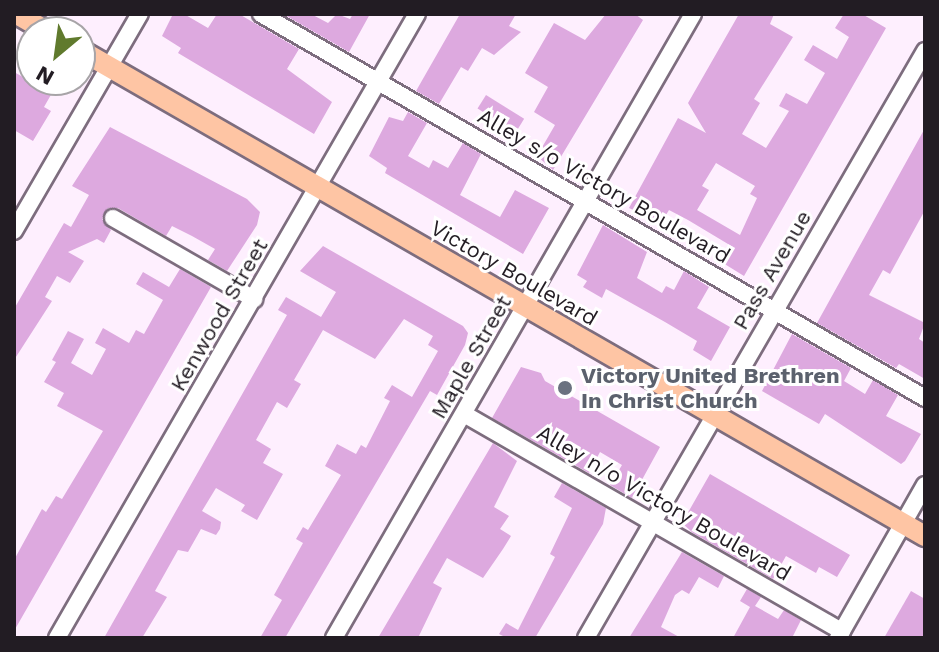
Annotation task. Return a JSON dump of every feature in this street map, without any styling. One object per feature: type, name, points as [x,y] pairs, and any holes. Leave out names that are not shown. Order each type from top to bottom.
[{"type":"main road","name":"Victory Boulevard","points":[[96,59],[925,536]]},
{"type":"street","points":[[14,231],[140,14]]},
{"type":"street","name":"Alley s/o Victory Boulevard","points":[[261,14],[925,398]]},
{"type":"street","name":"Kenwood Street","points":[[57,638],[417,14]]},
{"type":"street","name":"Maple Street","points":[[334,638],[693,14]]},
{"type":"street","name":"Pass Avenue","points":[[586,638],[925,51]]},
{"type":"street","points":[[113,218],[254,299]]},
{"type":"street","name":"Alley n/o Victory Boulevard","points":[[464,414],[840,634]]},
{"type":"street","points":[[840,634],[925,485]]},
{"type":"building","points":[[173,14],[184,14],[208,28],[217,14],[239,14],[299,49],[287,69],[332,102],[314,134],[178,53],[181,48],[162,36]]},
{"type":"building","points":[[283,14],[311,14],[328,23],[337,14],[350,19],[353,14],[370,14],[349,52]]},
{"type":"building","points":[[460,14],[516,14],[509,26],[521,32],[494,55],[482,48],[468,71],[461,67],[439,104],[416,91]]},
{"type":"building","points":[[606,14],[635,14],[643,20],[553,170],[537,156],[555,125],[534,112],[548,87],[525,73],[554,23],[585,40]]},
{"type":"building","points":[[739,14],[774,14],[770,24],[793,37],[754,99],[760,103],[742,134],[766,148],[789,111],[779,106],[786,93],[807,104],[825,73],[804,60],[813,45],[837,59],[849,37],[835,28],[844,14],[862,14],[886,28],[744,276],[723,263],[733,247],[688,220],[669,210],[661,223],[629,208],[678,118],[706,133],[688,103]],"holes":[[[716,163],[755,186],[750,194],[757,198],[740,235],[697,210],[709,190],[702,186]]]},
{"type":"building","points":[[14,72],[16,96],[50,96],[44,107],[51,111],[33,141],[14,130]]},
{"type":"building","points":[[486,95],[524,119],[516,132],[478,109]]},
{"type":"building","points":[[408,112],[427,123],[408,156],[429,168],[433,160],[448,168],[463,143],[481,154],[460,195],[500,217],[515,190],[549,208],[523,254],[385,173],[387,168],[369,156],[389,117],[403,121]]},
{"type":"building","points":[[110,127],[247,199],[260,212],[257,225],[227,271],[208,260],[215,249],[192,236],[172,226],[166,236],[118,208],[108,208],[102,219],[111,230],[104,243],[97,239],[68,252],[84,261],[70,283],[57,276],[45,297],[52,301],[14,360],[14,309],[64,223],[71,227],[89,195],[72,186]]},
{"type":"building","points":[[925,128],[925,210],[890,274],[883,270],[869,295],[925,323],[919,339],[925,343],[925,379],[899,364],[896,368],[817,323]]},
{"type":"building","points":[[603,225],[647,252],[637,278],[662,293],[666,286],[674,290],[684,271],[709,287],[697,308],[730,327],[711,361],[693,350],[697,341],[665,322],[606,289],[602,298],[583,287],[587,281],[577,275]]},
{"type":"building","points":[[323,246],[463,326],[468,333],[465,345],[437,395],[430,391],[285,638],[260,638],[282,600],[274,595],[303,543],[296,539],[303,527],[308,530],[341,475],[325,466],[337,444],[356,454],[361,445],[366,448],[390,401],[384,398],[392,385],[412,397],[438,351],[428,345],[433,336],[404,319],[375,359],[323,330],[294,380],[301,384],[287,408],[277,402],[256,440],[271,449],[263,463],[283,474],[257,520],[241,511],[245,505],[216,488],[202,511],[221,522],[220,529],[216,535],[201,529],[188,552],[178,550],[155,591],[167,597],[142,638],[104,638],[287,315],[278,310],[286,297],[321,317],[336,292],[300,271]]},
{"type":"building","points":[[180,269],[211,287],[14,631],[14,560],[42,509],[46,512],[56,496],[62,499],[103,431],[57,406],[64,393],[44,382],[56,362],[52,360],[68,331],[84,339],[71,363],[92,375],[106,349],[95,343],[103,328],[129,343],[136,330],[144,334],[163,300],[136,284],[143,272],[169,287]]},
{"type":"building","points":[[792,334],[851,368],[844,381],[865,394],[873,380],[898,395],[886,416],[921,434],[905,461],[901,464],[825,414],[819,424],[762,391]]},
{"type":"building","points":[[521,367],[541,373],[545,381],[660,447],[632,498],[610,485],[622,465],[600,452],[589,473],[492,418]]},
{"type":"building","points":[[493,443],[517,461],[494,507],[509,516],[500,529],[511,536],[483,578],[447,558],[433,583],[442,588],[418,638],[378,638]]},
{"type":"building","points":[[710,474],[850,555],[837,577],[819,567],[816,573],[786,556],[773,579],[693,533],[682,523]]},
{"type":"building","points":[[562,483],[606,508],[603,524],[535,638],[507,638],[499,634],[506,623],[518,630],[555,557],[550,554],[572,508],[554,497]]},
{"type":"building","points":[[682,552],[724,576],[718,588],[699,577],[689,594],[682,590],[675,595],[661,627],[681,638],[629,638]]},
{"type":"building","points":[[747,589],[761,597],[755,606],[778,619],[784,610],[801,620],[792,638],[733,638],[750,607],[740,601]]},
{"type":"building","points":[[911,591],[925,599],[925,638],[884,638]]},
{"type":"place","name":"Victory United Brethren In Christ Church","points":[[565,388]]}]
